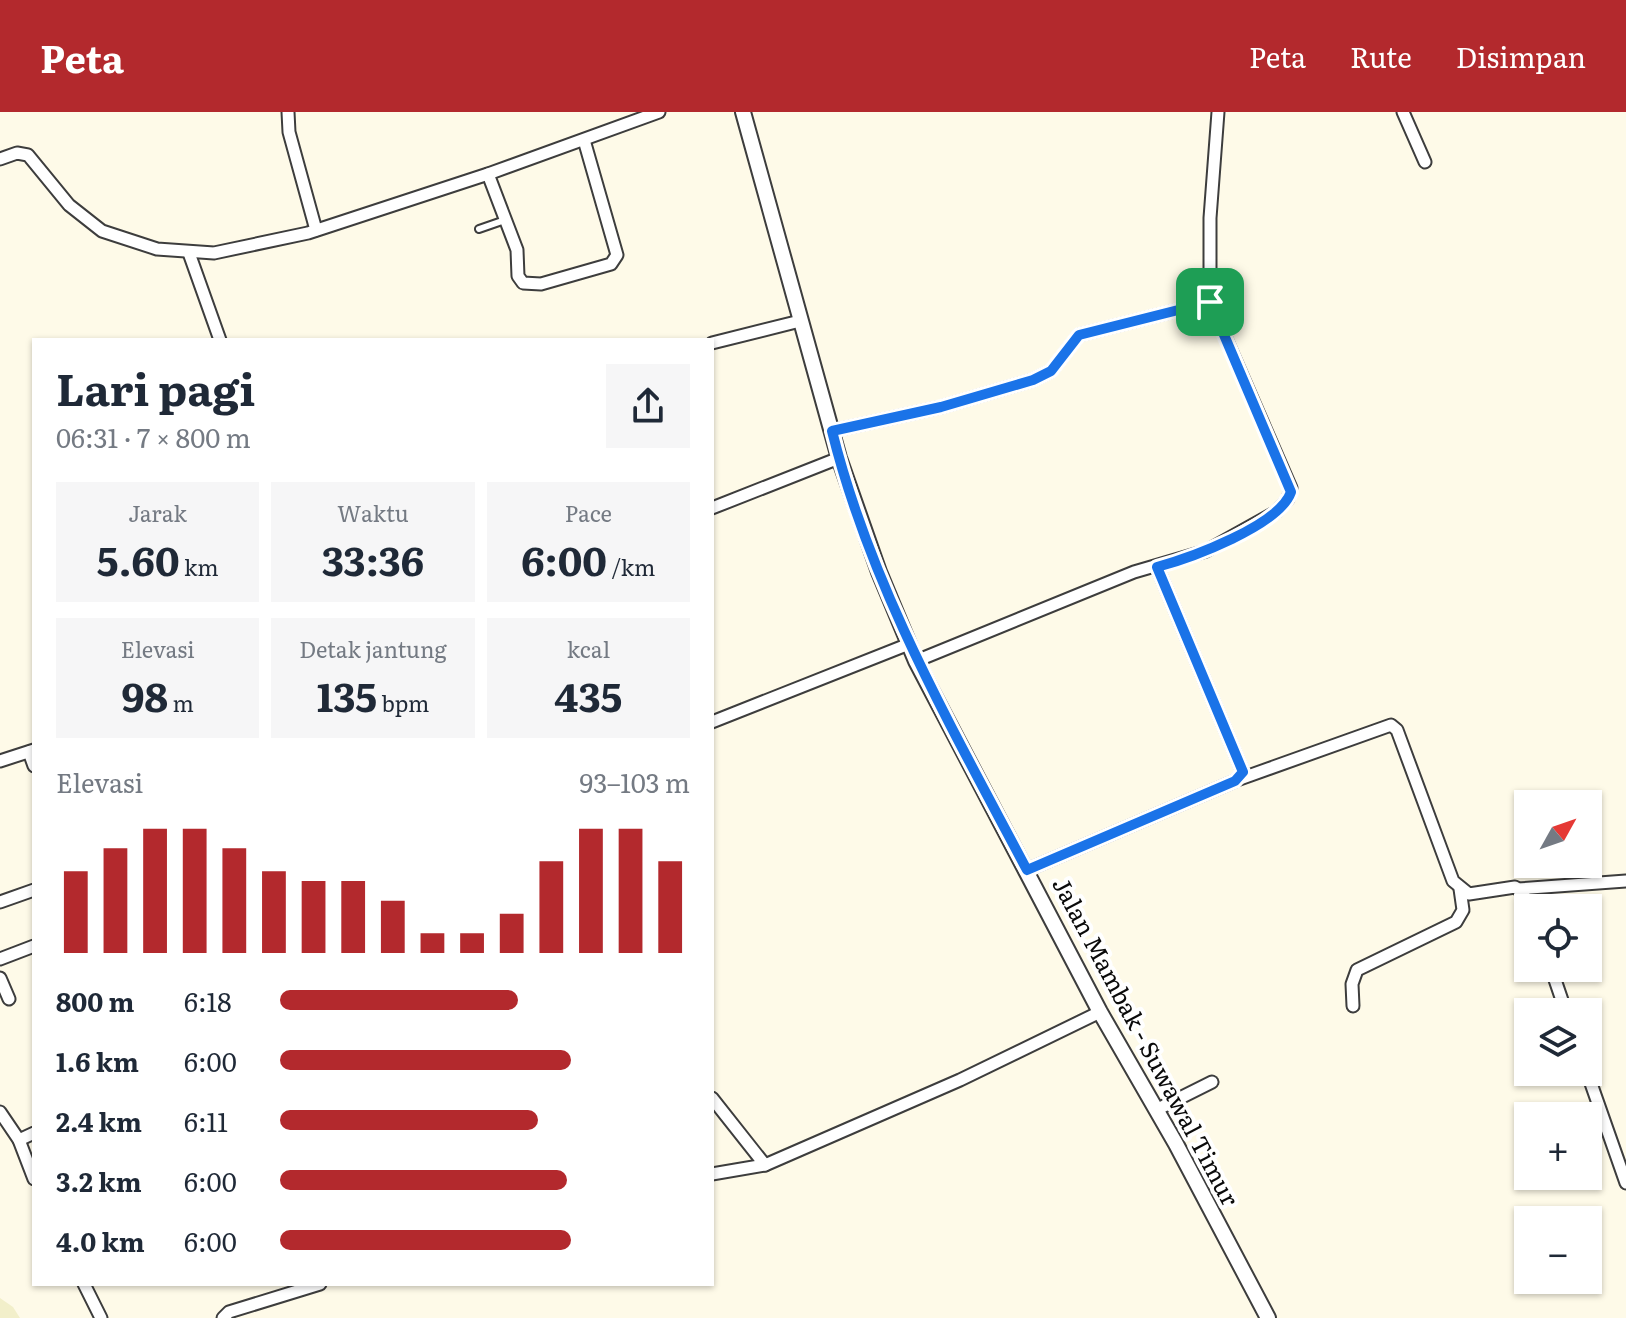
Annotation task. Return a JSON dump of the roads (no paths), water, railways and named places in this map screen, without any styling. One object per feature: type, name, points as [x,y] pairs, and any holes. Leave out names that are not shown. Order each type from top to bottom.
[{"type":"street","points":[[288,112],[289,132],[316,230]]},
{"type":"street","points":[[0,159],[17,153],[28,155],[69,205],[102,231],[157,249],[189,253],[233,250],[316,230],[488,174],[659,112]]},
{"type":"street","name":"Jalan Mambak - Suwawal Timur","points":[[743,112],[839,458],[879,572],[916,661],[1100,1012],[1268,1318]]},
{"type":"street","points":[[916,661],[1134,572],[1206,551],[1276,512],[1291,492],[1210,302],[1218,112]]},
{"type":"street","points":[[1403,112],[1425,162]]},
{"type":"street","points":[[488,174],[517,250],[518,276],[523,283],[541,284],[614,262],[617,255],[609,218],[584,140]]},
{"type":"street","points":[[189,253],[219,338]]},
{"type":"street","points":[[832,431],[941,407],[1033,380],[1051,371],[1079,335],[1210,302]]},
{"type":"street","points":[[714,342],[800,321]]},
{"type":"street","points":[[714,507],[839,458]]},
{"type":"street","points":[[1157,567],[1244,768],[1235,781]]},
{"type":"street","points":[[714,721],[909,644]]},
{"type":"street","points":[[1027,870],[1235,781],[1391,725],[1397,730],[1453,881],[1460,889],[1469,894],[1508,886],[1518,889],[1626,881]]},
{"type":"street","points":[[0,761],[31,751]]},
{"type":"street","points":[[1353,1006],[1352,984],[1357,970],[1456,922],[1463,910],[1460,889]]},
{"type":"street","points":[[1518,889],[1521,894]]},
{"type":"street","points":[[0,902],[32,891]]},
{"type":"street","points":[[0,959],[32,947]]},
{"type":"street","points":[[0,978],[9,999]]},
{"type":"street","points":[[714,1174],[765,1165],[960,1080],[1100,1012]]},
{"type":"street","points":[[1156,1110],[1212,1082]]},
{"type":"street","points":[[1592,1086],[1626,1183]]},
{"type":"street","points":[[714,1101],[765,1165]]},
{"type":"street","points":[[0,1112],[19,1140],[32,1174]]},
{"type":"street","points":[[19,1140],[32,1134]]},
{"type":"street","points":[[85,1286],[101,1318]]},
{"type":"street","points":[[223,1318],[229,1312],[314,1286]]},
{"type":"lane","points":[[479,229],[505,220]]}]
